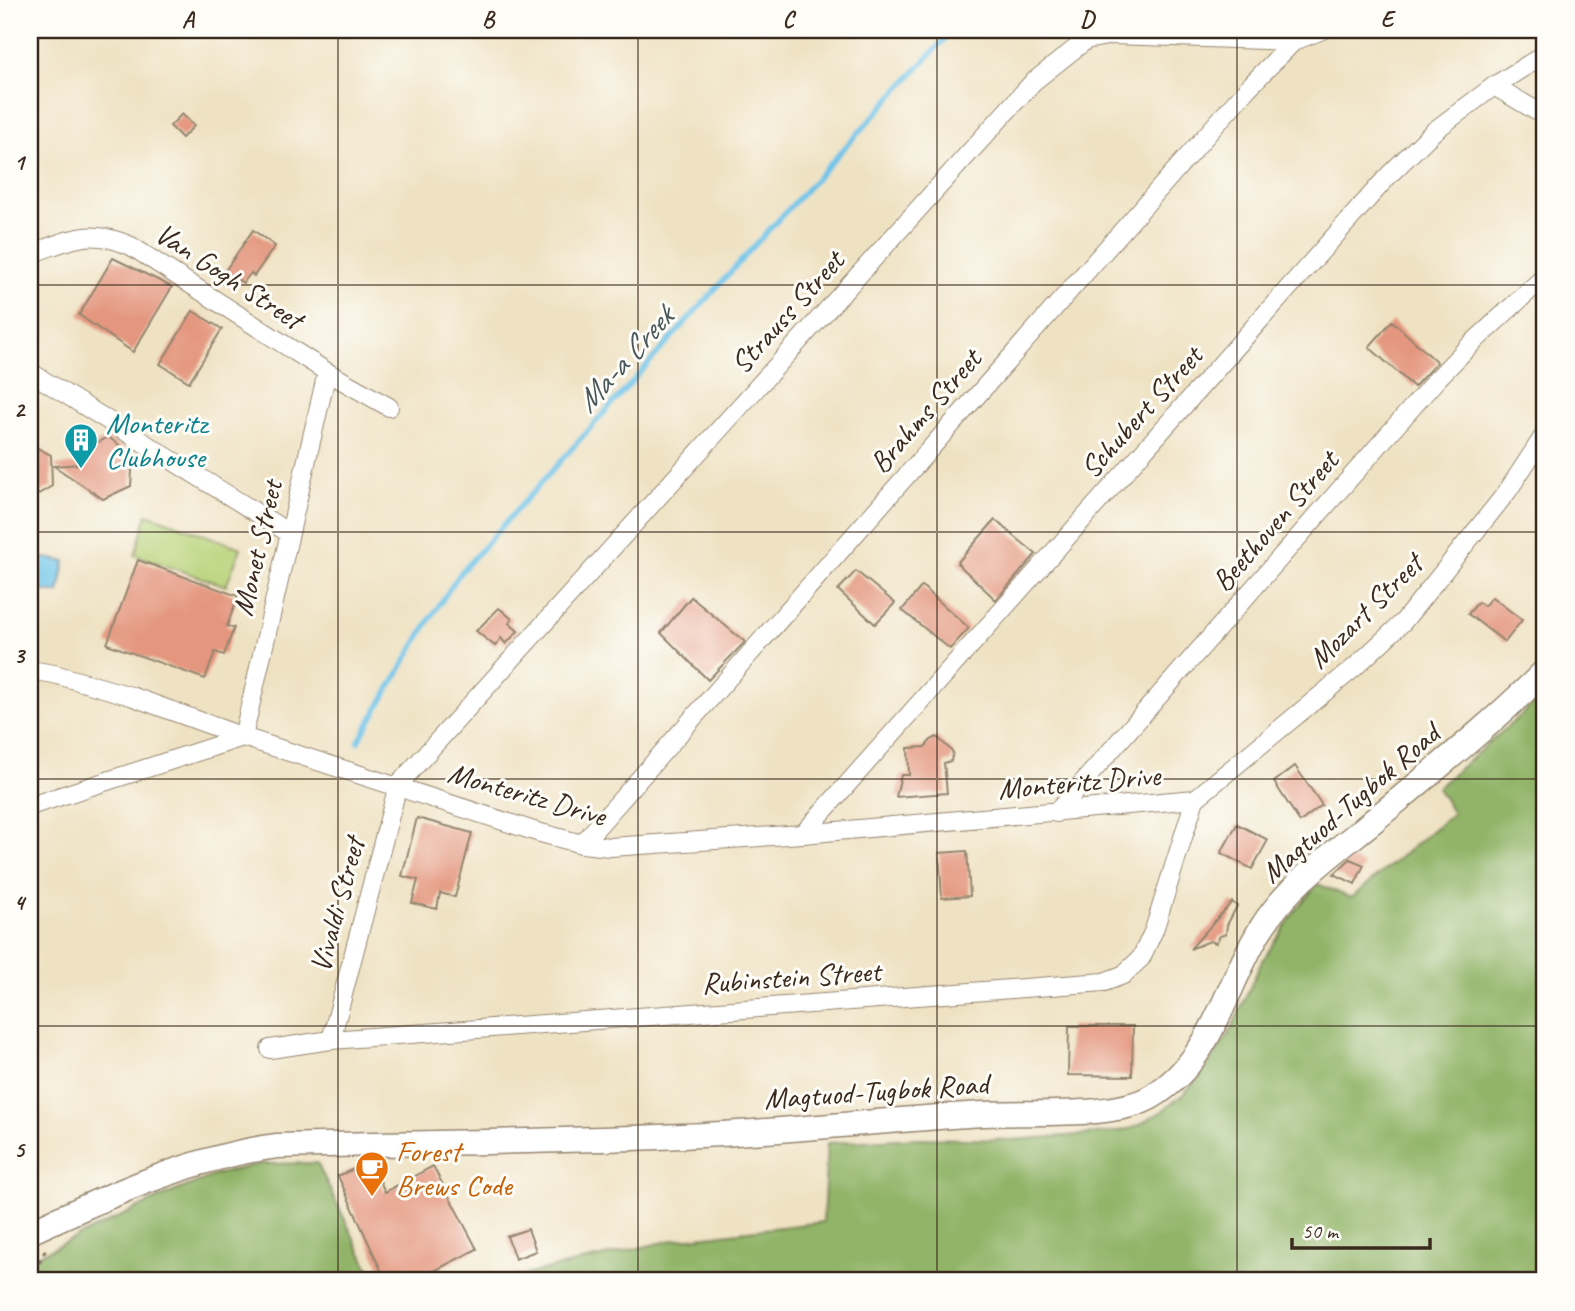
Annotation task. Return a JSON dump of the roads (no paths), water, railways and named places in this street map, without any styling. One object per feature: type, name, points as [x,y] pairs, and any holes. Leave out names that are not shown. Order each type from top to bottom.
[{"type":"main road","name":"Magtuod-Tugbok Road","points":[[30,1232],[206,1161],[242,1151],[277,1146],[683,1136],[987,1114],[1102,1111],[1129,1106],[1150,1098],[1171,1082],[1211,1034],[1257,935],[1283,898],[1308,874],[1468,742],[1545,671]]},
{"type":"street","name":"Brahms Street","points":[[582,844],[1248,88],[1294,41],[1322,30]]},
{"type":"street","name":"Strauss Street","points":[[398,785],[1032,82],[1086,40],[1113,35],[1294,41]]},
{"type":"street","name":"Schubert Street","points":[[803,834],[1389,175],[1434,131],[1494,86],[1545,54]]},
{"type":"street","points":[[1494,86],[1545,116]]},
{"type":"street","name":"Van Gogh Street","points":[[30,254],[80,236],[113,238],[131,246],[327,372],[389,407]]},
{"type":"street","name":"Beethoven Street","points":[[1056,813],[1437,379],[1545,276]]},
{"type":"street","points":[[30,372],[289,533]]},
{"type":"street","name":"Monet Street","points":[[243,737],[327,372]]},
{"type":"street","name":"Mozart Street","points":[[1195,800],[1355,667],[1403,622],[1507,492],[1545,434]]},
{"type":"street","name":"Monteritz Drive","points":[[30,670],[107,688],[243,737],[537,832],[582,844],[630,846],[803,834],[1195,800]]},
{"type":"street","points":[[30,806],[243,737]]},
{"type":"street","name":"Vivaldi Street","points":[[331,1040],[398,785]]},
{"type":"street","name":"Rubinstein Street","points":[[270,1049],[331,1040],[1104,982],[1123,975],[1141,958],[1154,930],[1195,800]]},
{"type":"water","points":[[30,556],[65,561],[59,593],[30,589]]},
{"type":"waterway","name":"Ma-a Creek","points":[[358,742],[460,573],[953,30]]},
{"type":"place","name":"Monteritz Clubhouse","points":[[81,470]]},
{"type":"place","name":"Forest Brews Code","points":[[372,1198]]}]
